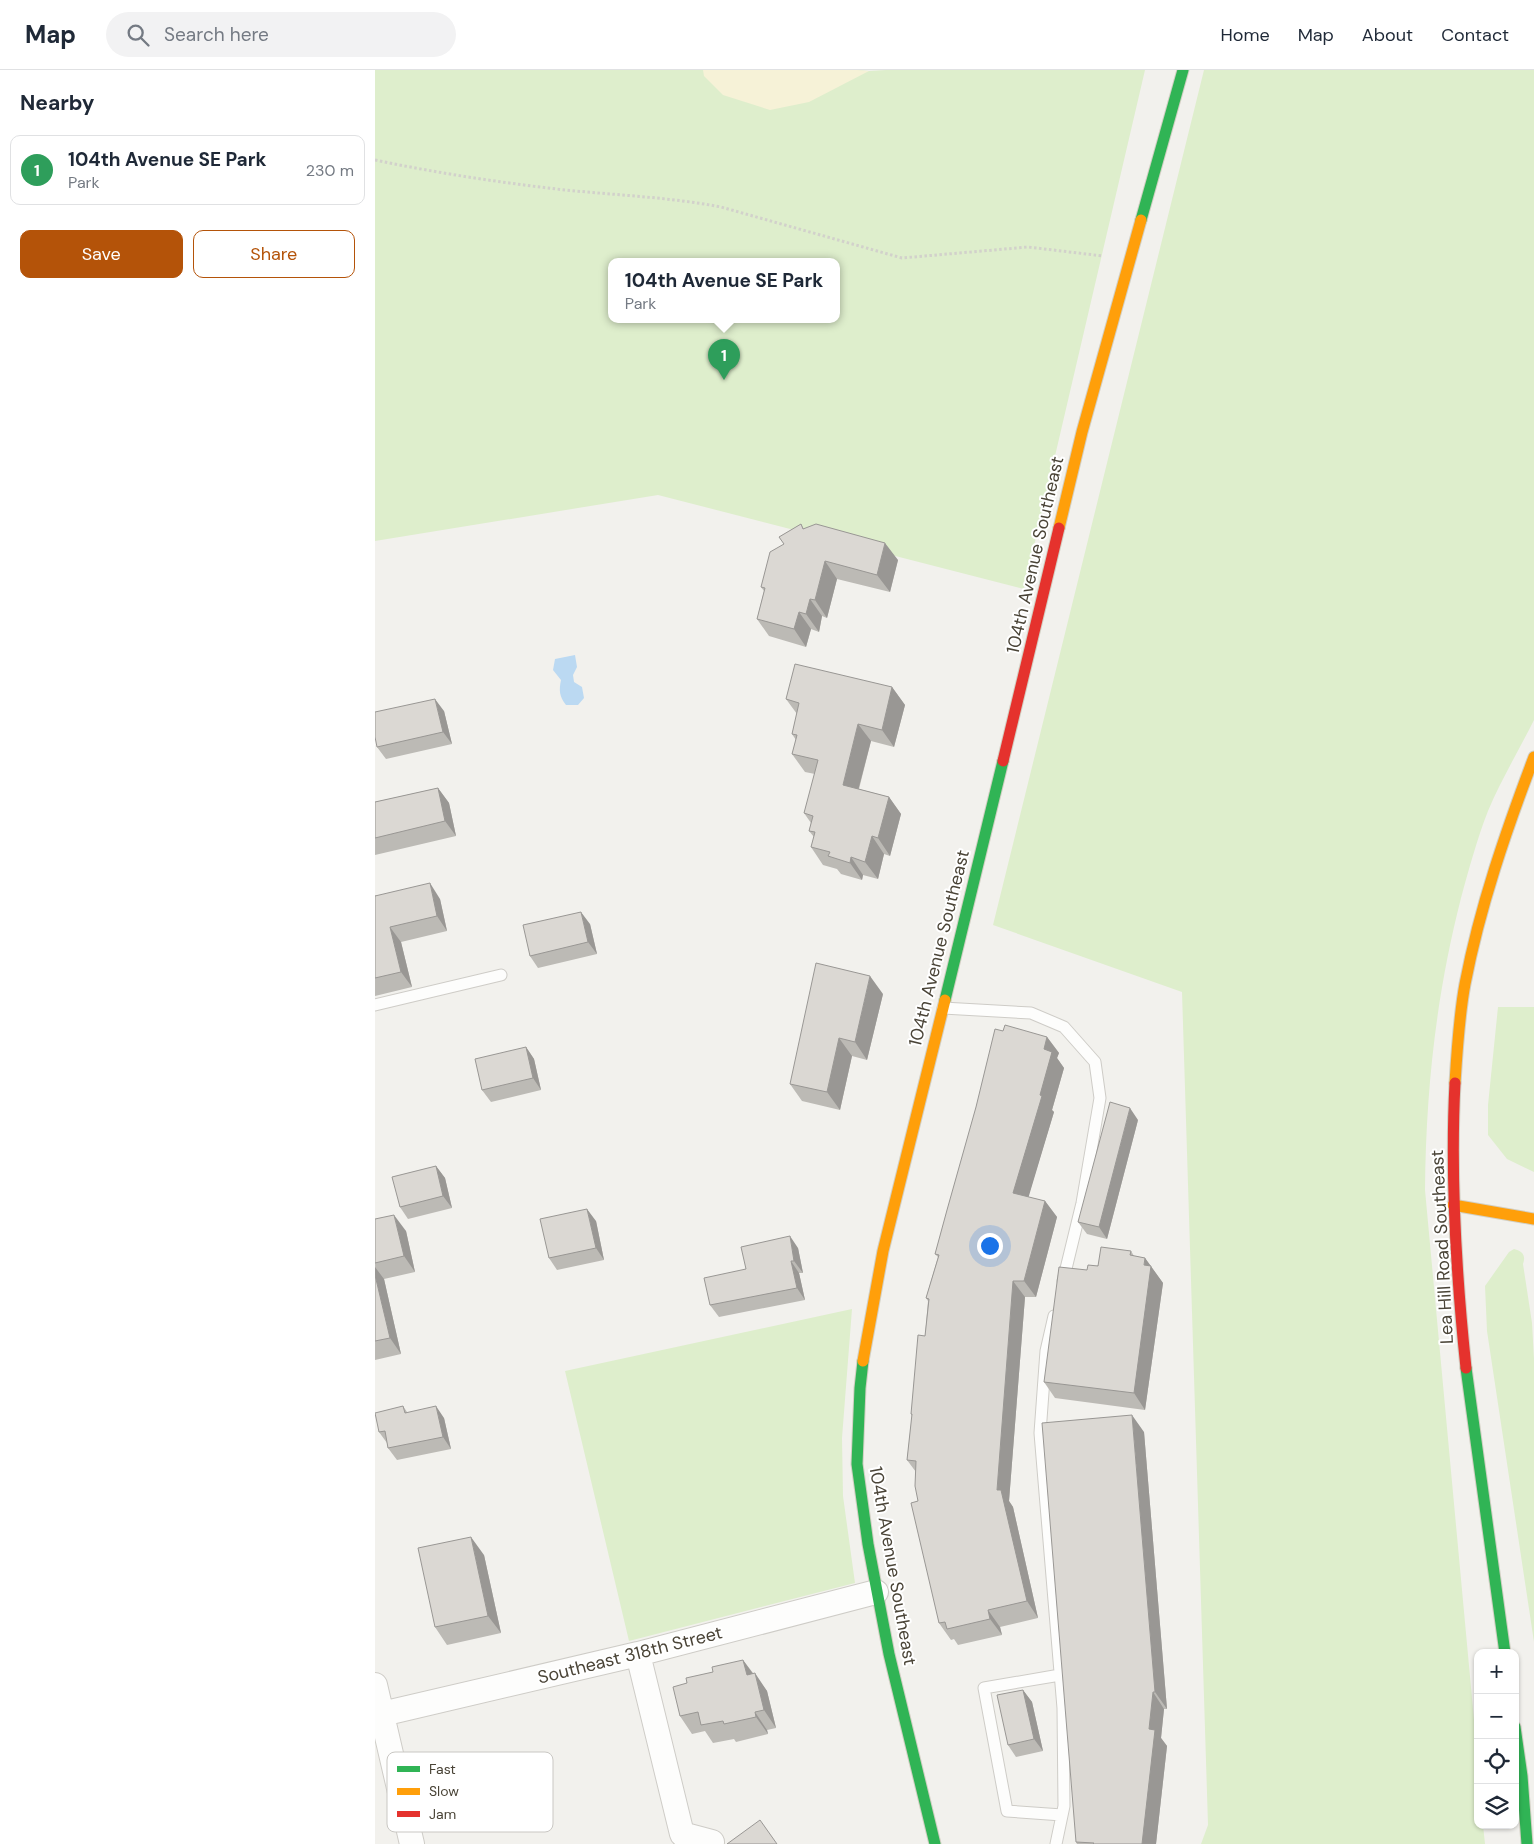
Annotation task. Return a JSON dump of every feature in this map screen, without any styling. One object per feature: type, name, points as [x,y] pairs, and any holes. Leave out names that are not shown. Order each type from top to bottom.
[{"type":"street","name":"104th Avenue Southeast","points":[[935,1844],[907,1732],[867,1544],[857,1464],[860,1388],[865,1343],[883,1251],[1082,432],[1183,70]]},
{"type":"street","name":"Lea Hill Road Southeast","points":[[1504,1649],[1469,1387],[1453,1205],[1452,1152],[1457,1044],[1465,985],[1481,919],[1510,821],[1534,757]]},
{"type":"street","points":[[1453,1205],[1534,1219]]},
{"type":"street","name":"Southeast 318th Street","points":[[382,1714],[639,1654],[877,1592]]},
{"type":"street","points":[[639,1654],[682,1834],[712,1842]]},
{"type":"street","points":[[375,1685],[391,1752]]},
{"type":"street","points":[[1517,1739],[1522,1776],[1527,1844]]},
{"type":"lane","points":[[375,1005],[501,974]]},
{"type":"lane","points":[[942,1008],[1031,1014],[1064,1027],[1095,1062],[1101,1098],[1082,1203],[1045,1351],[1041,1433],[1063,1718],[1064,1806],[1056,1844]]},
{"type":"lane","points":[[1060,1675],[984,1688],[1007,1811],[1062,1815]]},
{"type":"path","points":[[375,160],[430,171],[547,188],[694,202],[721,207],[902,258],[1028,247],[1130,260]]},
{"type":"green space","points":[[375,70],[1145,70],[1024,589],[658,495],[375,541]]},
{"type":"green space","points":[[1204,70],[1534,70],[1534,720],[1504,776],[1488,811],[1461,898],[1445,971],[1434,1043],[1426,1152],[1425,1190],[1474,1720],[1474,1829],[1483,1829],[1485,1844],[1201,1844],[1208,1825],[1182,992],[993,925]]},
{"type":"green space","points":[[1498,1007],[1534,1007],[1534,1172],[1507,1159],[1488,1135],[1488,1105]]},
{"type":"green space","points":[[1514,1249],[1520,1251],[1524,1256],[1523,1264],[1532,1323],[1534,1359],[1534,1642],[1487,1331],[1485,1286],[1509,1252]]},
{"type":"green space","points":[[852,1309],[842,1438],[843,1496],[855,1583],[629,1641],[565,1371]]},
{"type":"sand","points":[[703,70],[869,71],[809,102],[770,110],[723,95],[704,76]]},
{"type":"water","points":[[575,655],[577,667],[573,675],[574,682],[582,687],[584,698],[578,705],[566,705],[560,693],[561,680],[553,670],[555,659]]},
{"type":"building","points":[[801,524],[803,529],[816,524],[885,543],[877,575],[825,561],[815,600],[810,599],[806,614],[799,612],[794,629],[757,619],[765,588],[761,587],[770,552],[784,544],[779,537]]},
{"type":"building","points":[[795,664],[892,687],[882,730],[858,724],[843,785],[889,797],[878,838],[872,836],[865,862],[851,857],[850,863],[828,856],[830,852],[811,847],[815,832],[809,831],[813,816],[804,813],[818,760],[792,754],[797,735],[792,734],[799,703],[786,699]]},
{"type":"building","points":[[435,699],[443,732],[377,747],[375,712]]},
{"type":"building","points":[[438,788],[445,821],[375,838],[375,802]]},
{"type":"building","points":[[430,883],[437,916],[390,927],[401,972],[375,978],[375,896]]},
{"type":"building","points":[[581,912],[588,942],[530,956],[523,925]]},
{"type":"building","points":[[816,963],[870,976],[855,1042],[839,1038],[827,1092],[790,1084]]},
{"type":"building","points":[[1005,1025],[1047,1037],[1044,1049],[1052,1052],[1040,1095],[1042,1096],[1013,1193],[1045,1201],[1024,1281],[1013,1281],[997,1490],[1001,1490],[1027,1601],[988,1610],[990,1619],[947,1629],[945,1622],[939,1623],[911,1503],[918,1501],[915,1486],[916,1461],[907,1460],[918,1335],[925,1336],[929,1299],[926,1298],[939,1255],[935,1254],[976,1107],[995,1029],[1003,1031]]},
{"type":"building","points":[[526,1047],[533,1078],[482,1090],[475,1059]]},
{"type":"building","points":[[1110,1102],[1130,1108],[1099,1227],[1078,1222]]},
{"type":"building","points":[[436,1166],[443,1196],[400,1207],[392,1177]]},
{"type":"building","points":[[587,1209],[596,1248],[549,1258],[540,1219]]},
{"type":"building","points":[[394,1215],[404,1256],[375,1263],[375,1219]]},
{"type":"building","points":[[790,1236],[794,1261],[791,1261],[797,1288],[710,1305],[704,1278],[746,1269],[741,1247]]},
{"type":"building","points":[[1101,1247],[1131,1251],[1130,1255],[1145,1258],[1144,1265],[1151,1266],[1134,1393],[1044,1382],[1059,1267],[1087,1270],[1088,1265],[1098,1266]]},
{"type":"building","points":[[375,1275],[390,1338],[375,1341]]},
{"type":"building","points":[[403,1406],[405,1413],[436,1406],[443,1437],[388,1448],[385,1431],[379,1432],[375,1413]]},
{"type":"building","points":[[1132,1415],[1155,1692],[1153,1692],[1149,1729],[1155,1730],[1142,1844],[1093,1844],[1076,1842],[1042,1423]]},
{"type":"building","points":[[471,1537],[488,1616],[435,1627],[418,1548]]},
{"type":"building","points":[[743,1660],[747,1675],[755,1673],[764,1710],[755,1712],[756,1717],[724,1724],[723,1721],[701,1725],[698,1712],[680,1716],[673,1687],[687,1683],[686,1678],[713,1672],[712,1667]]},
{"type":"building","points":[[1023,1690],[1034,1739],[1008,1745],[997,1695]]},
{"type":"building","points":[[760,1820],[777,1844],[727,1844]]},
{"type":"traffic: fast","points":[[1141,220],[1183,70]]},
{"type":"traffic: fast","points":[[945,1000],[1003,761]]},
{"type":"traffic: fast","points":[[863,1361],[857,1464],[868,1544],[889,1654],[935,1844]]},
{"type":"traffic: fast","points":[[1466,1368],[1504,1649]]},
{"type":"traffic: fast","points":[[1517,1739],[1522,1776],[1527,1844]]},
{"type":"traffic: slow","points":[[1059,528],[1082,432],[1141,220]]},
{"type":"traffic: slow","points":[[1455,1083],[1461,1008],[1478,926],[1495,869],[1534,757]]},
{"type":"traffic: slow","points":[[863,1361],[883,1251],[945,1000]]},
{"type":"traffic: slow","points":[[1453,1205],[1534,1219]]},
{"type":"traffic: jam","points":[[1003,761],[1059,528]]},
{"type":"traffic: jam","points":[[1455,1083],[1453,1154],[1455,1225],[1459,1297],[1466,1368]]},
{"type":"place","name":"104th Avenue SE Park","points":[[724,380]]}]
